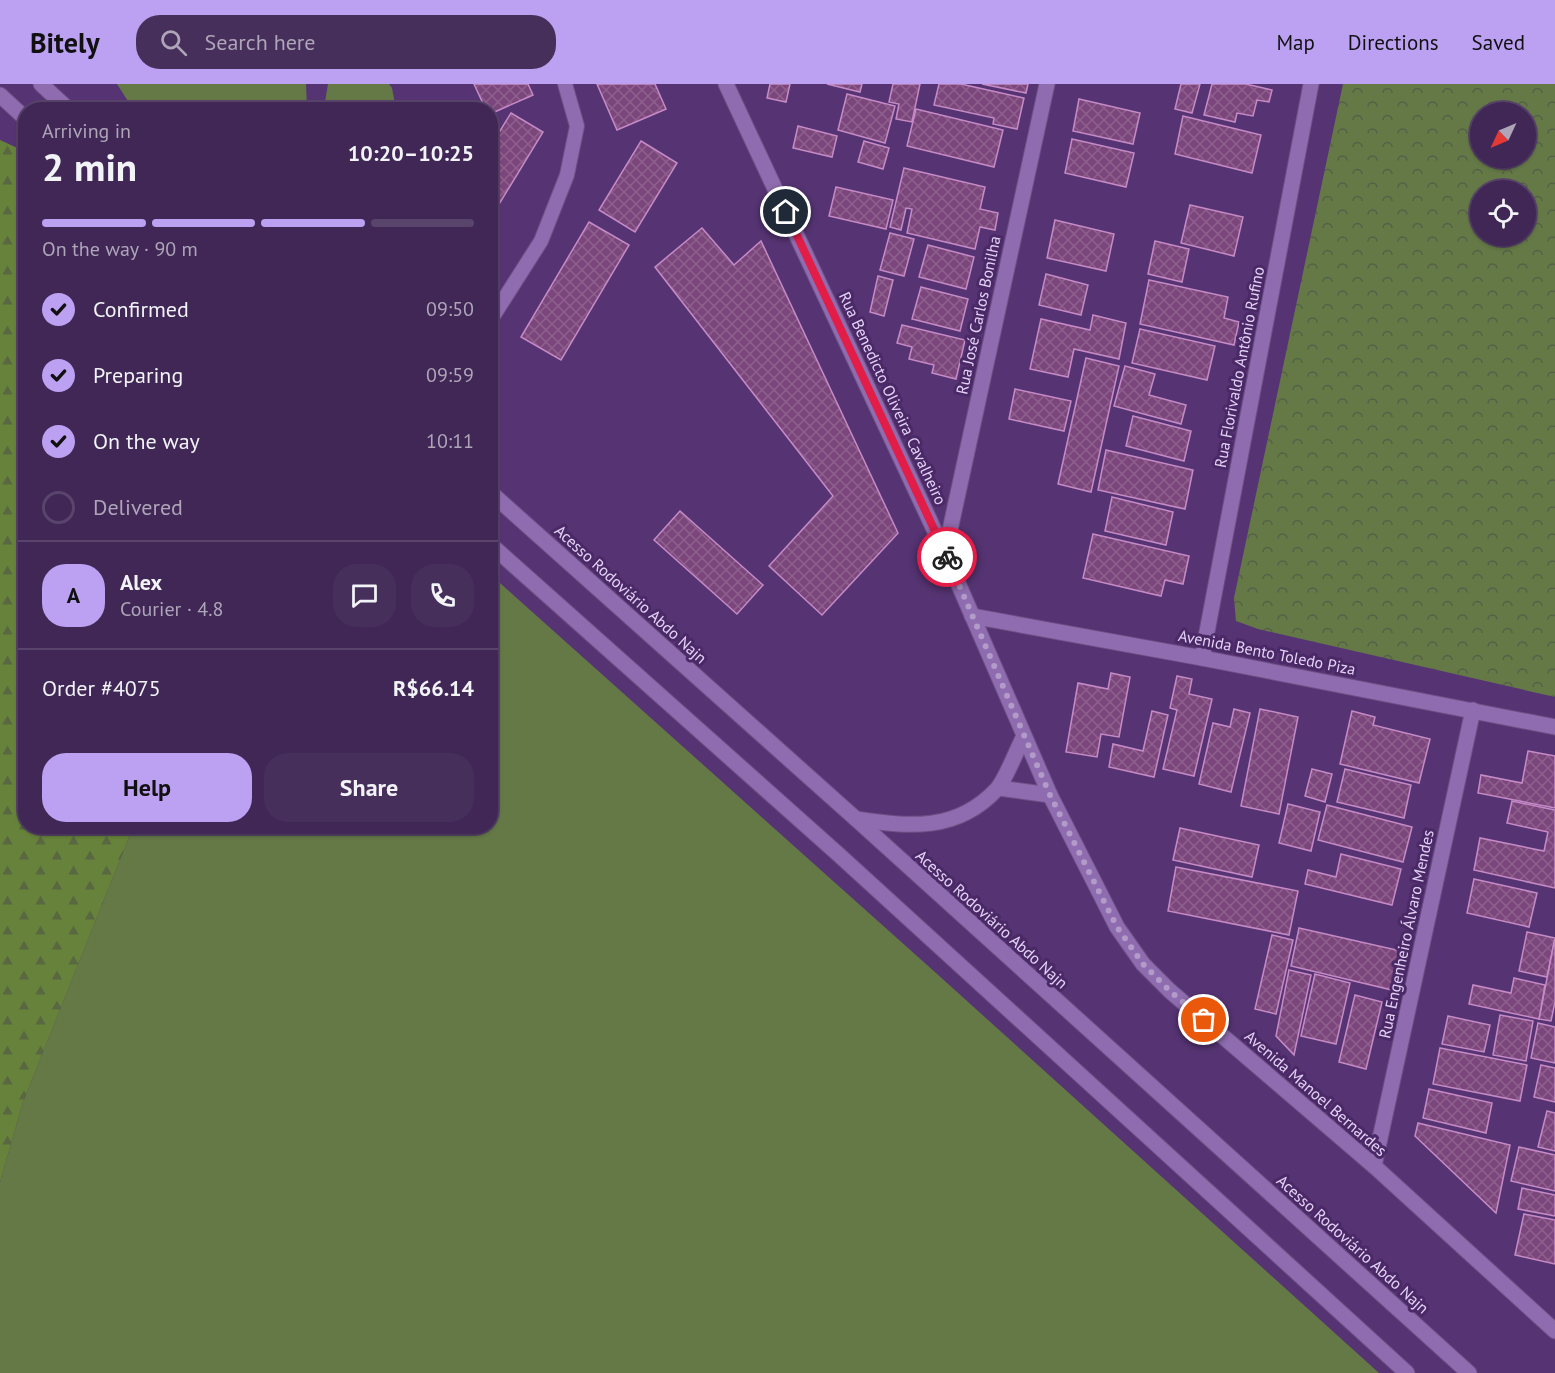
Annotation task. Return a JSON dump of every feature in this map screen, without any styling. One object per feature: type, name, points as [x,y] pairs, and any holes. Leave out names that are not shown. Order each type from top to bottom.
[{"type":"street","points":[[41,84],[60,102]]},
{"type":"street","name":"Rua Benedicto Oliveira Cavalheiro","points":[[726,84],[945,553],[1050,795]]},
{"type":"street","name":"Rua José Carlos Bonilha","points":[[945,553],[1047,84]]},
{"type":"street","name":"Rua Florivaldo Antônio Rufino","points":[[1202,658],[1311,84]]},
{"type":"street","points":[[0,96],[18,112]]},
{"type":"street","name":"Acesso Rodoviário Abdo Najn","points":[[498,499],[1469,1373]]},
{"type":"street","points":[[498,551],[838,854],[1407,1373]]},
{"type":"street","name":"Avenida Bento Toledo Piza","points":[[972,616],[1555,727]]},
{"type":"street","name":"Rua Engenheiro Álvaro Mendes","points":[[1374,1166],[1473,710]]},
{"type":"street","points":[[856,819],[889,824],[945,822],[970,812],[999,788],[1024,736]]},
{"type":"street","points":[[999,788],[1050,795]]},
{"type":"street","name":"Avenida Manoel Bernardes","points":[[1050,795],[1117,927],[1143,964],[1170,991],[1374,1166],[1555,1331]]},
{"type":"lane","points":[[498,308],[541,241],[567,176],[576,126],[565,84]]},
{"type":"green space","points":[[117,84],[306,84],[307,102],[129,102]]},
{"type":"green space","points":[[328,84],[389,84],[395,102],[325,102]]},
{"type":"green space","points":[[1343,84],[1555,84],[1555,697],[1258,629],[1236,621],[1234,598]]},
{"type":"green space","points":[[0,140],[18,148],[18,834],[130,834],[23,1102],[0,1182]]},
{"type":"green space","points":[[498,581],[1379,1373],[0,1373],[0,1182],[23,1102],[130,834],[498,834]]},
{"type":"building","points":[[474,84],[528,84],[533,95],[498,110],[498,102],[482,102]]},
{"type":"building","points":[[597,84],[655,84],[666,109],[617,130]]},
{"type":"building","points":[[770,84],[790,84],[786,102],[767,98]]},
{"type":"building","points":[[827,84],[862,84],[860,92]]},
{"type":"building","points":[[893,84],[920,84],[912,122],[896,119],[899,104],[889,102]]},
{"type":"building","points":[[939,84],[961,84],[1024,98],[1017,129],[993,124],[994,118],[934,105]]},
{"type":"building","points":[[982,84],[1028,84],[1026,93]]},
{"type":"building","points":[[1181,84],[1200,84],[1192,113],[1175,109]]},
{"type":"building","points":[[1212,84],[1246,84],[1272,90],[1269,102],[1257,100],[1253,116],[1237,113],[1235,122],[1204,115]]},
{"type":"building","points":[[847,94],[895,106],[885,143],[838,130]]},
{"type":"building","points":[[1079,99],[1140,113],[1133,144],[1073,131]]},
{"type":"building","points":[[916,109],[1003,130],[994,167],[907,146]]},
{"type":"building","points":[[511,113],[543,132],[498,206],[498,134]]},
{"type":"building","points":[[1183,116],[1261,135],[1252,173],[1175,154]]},
{"type":"building","points":[[798,126],[837,136],[832,157],[793,148]]},
{"type":"building","points":[[1072,139],[1134,153],[1126,187],[1065,173]]},
{"type":"building","points":[[641,141],[677,163],[635,232],[599,210]]},
{"type":"building","points":[[864,141],[889,148],[883,169],[858,162]]},
{"type":"building","points":[[904,168],[985,187],[980,209],[998,213],[995,230],[980,227],[975,249],[907,233],[912,209],[906,208],[901,230],[890,227]]},
{"type":"building","points":[[836,187],[893,200],[886,229],[829,216]]},
{"type":"building","points":[[1190,205],[1243,217],[1234,256],[1181,243]]},
{"type":"building","points":[[1055,220],[1114,234],[1106,271],[1047,258]]},
{"type":"building","points":[[589,222],[629,245],[561,360],[521,337]]},
{"type":"building","points":[[702,228],[734,265],[761,241],[898,533],[822,615],[769,566],[833,496],[655,267]]},
{"type":"building","points":[[890,233],[914,239],[904,276],[880,270]]},
{"type":"building","points":[[1155,241],[1189,249],[1182,282],[1148,274]]},
{"type":"building","points":[[928,245],[974,257],[966,289],[919,277]]},
{"type":"building","points":[[1046,274],[1088,285],[1081,315],[1039,305]]},
{"type":"building","points":[[878,276],[893,280],[884,316],[870,312]]},
{"type":"building","points":[[1149,280],[1228,297],[1224,318],[1239,322],[1234,345],[1140,324]]},
{"type":"building","points":[[921,287],[968,299],[960,331],[912,319]]},
{"type":"building","points":[[1093,315],[1126,323],[1119,359],[1074,349],[1068,377],[1030,369],[1041,319],[1090,330]]},
{"type":"building","points":[[902,325],[965,340],[956,379],[932,373],[934,365],[909,359],[912,347],[897,343]]},
{"type":"building","points":[[1140,329],[1215,346],[1207,380],[1132,363]]},
{"type":"building","points":[[1086,358],[1119,366],[1091,492],[1058,484]]},
{"type":"building","points":[[1125,366],[1155,374],[1149,395],[1186,405],[1181,424],[1114,406]]},
{"type":"building","points":[[1015,389],[1071,401],[1064,431],[1009,419]]},
{"type":"building","points":[[1133,416],[1191,431],[1184,461],[1126,446]]},
{"type":"building","points":[[1106,450],[1193,470],[1185,509],[1098,490]]},
{"type":"building","points":[[1112,497],[1173,512],[1166,545],[1105,531]]},
{"type":"building","points":[[680,511],[763,585],[737,614],[654,540]]},
{"type":"building","points":[[1093,534],[1189,556],[1183,584],[1165,580],[1161,596],[1083,578]]},
{"type":"building","points":[[1111,673],[1130,677],[1119,737],[1101,734],[1097,757],[1066,752],[1078,683],[1108,689]]},
{"type":"building","points":[[1177,676],[1192,679],[1189,694],[1212,699],[1194,776],[1163,769],[1177,710],[1170,708]]},
{"type":"building","points":[[1234,709],[1250,713],[1231,792],[1199,784],[1213,723],[1230,727]]},
{"type":"building","points":[[1260,709],[1298,717],[1279,814],[1241,806]]},
{"type":"building","points":[[1152,711],[1168,715],[1154,777],[1109,767],[1113,744],[1143,751]]},
{"type":"building","points":[[1352,711],[1375,717],[1373,725],[1430,739],[1419,783],[1340,764]]},
{"type":"building","points":[[1528,751],[1555,756],[1555,808],[1478,793],[1481,775],[1522,783]]},
{"type":"building","points":[[1312,769],[1332,774],[1325,802],[1305,796]]},
{"type":"building","points":[[1345,769],[1411,785],[1404,818],[1337,802]]},
{"type":"building","points":[[1512,801],[1555,810],[1555,888],[1474,870],[1480,838],[1544,851],[1548,832],[1507,823]]},
{"type":"building","points":[[1288,804],[1320,812],[1311,851],[1279,843]]},
{"type":"building","points":[[1327,805],[1412,827],[1403,862],[1318,840]]},
{"type":"building","points":[[1180,828],[1259,845],[1252,877],[1173,860]]},
{"type":"building","points":[[1341,854],[1401,869],[1392,905],[1305,884],[1308,870],[1336,877]]},
{"type":"building","points":[[1176,867],[1298,891],[1289,935],[1168,911]]},
{"type":"building","points":[[1474,879],[1537,893],[1529,927],[1467,913]]},
{"type":"building","points":[[1299,928],[1401,951],[1392,990],[1291,966]]},
{"type":"building","points":[[1527,932],[1555,938],[1547,977],[1519,971]]},
{"type":"building","points":[[1272,935],[1293,940],[1276,1014],[1255,1009]]},
{"type":"building","points":[[1555,938],[1555,1002],[1551,1021],[1539,1019]]},
{"type":"building","points":[[1289,970],[1311,975],[1294,1055],[1276,1036]]},
{"type":"building","points":[[1315,974],[1350,983],[1336,1044],[1301,1036]]},
{"type":"building","points":[[1514,978],[1545,985],[1539,1019],[1469,1004],[1473,985],[1511,993]]},
{"type":"building","points":[[1355,995],[1382,1002],[1366,1069],[1339,1062]]},
{"type":"building","points":[[1500,1015],[1533,1021],[1526,1061],[1493,1055]]},
{"type":"building","points":[[1448,1016],[1490,1025],[1484,1052],[1442,1044]]},
{"type":"building","points":[[1538,1023],[1555,1027],[1555,1063],[1531,1058]]},
{"type":"building","points":[[1440,1048],[1527,1065],[1520,1101],[1433,1084]]},
{"type":"building","points":[[1541,1065],[1555,1068],[1555,1102],[1534,1097]]},
{"type":"building","points":[[1429,1089],[1492,1103],[1486,1133],[1423,1118]]},
{"type":"building","points":[[1547,1111],[1555,1113],[1555,1151],[1538,1147]]},
{"type":"building","points":[[1418,1123],[1510,1145],[1496,1213],[1415,1136]]},
{"type":"building","points":[[1519,1147],[1555,1155],[1555,1191],[1511,1181]]},
{"type":"building","points":[[1522,1188],[1555,1195],[1555,1216],[1518,1209]]},
{"type":"building","points":[[1524,1214],[1555,1220],[1555,1264],[1515,1255]]},
{"type":"way so far","points":[[947,557],[1050,795],[1117,927],[1143,964],[1204,1020]]},
{"type":"route","points":[[786,212],[947,557]]}]
